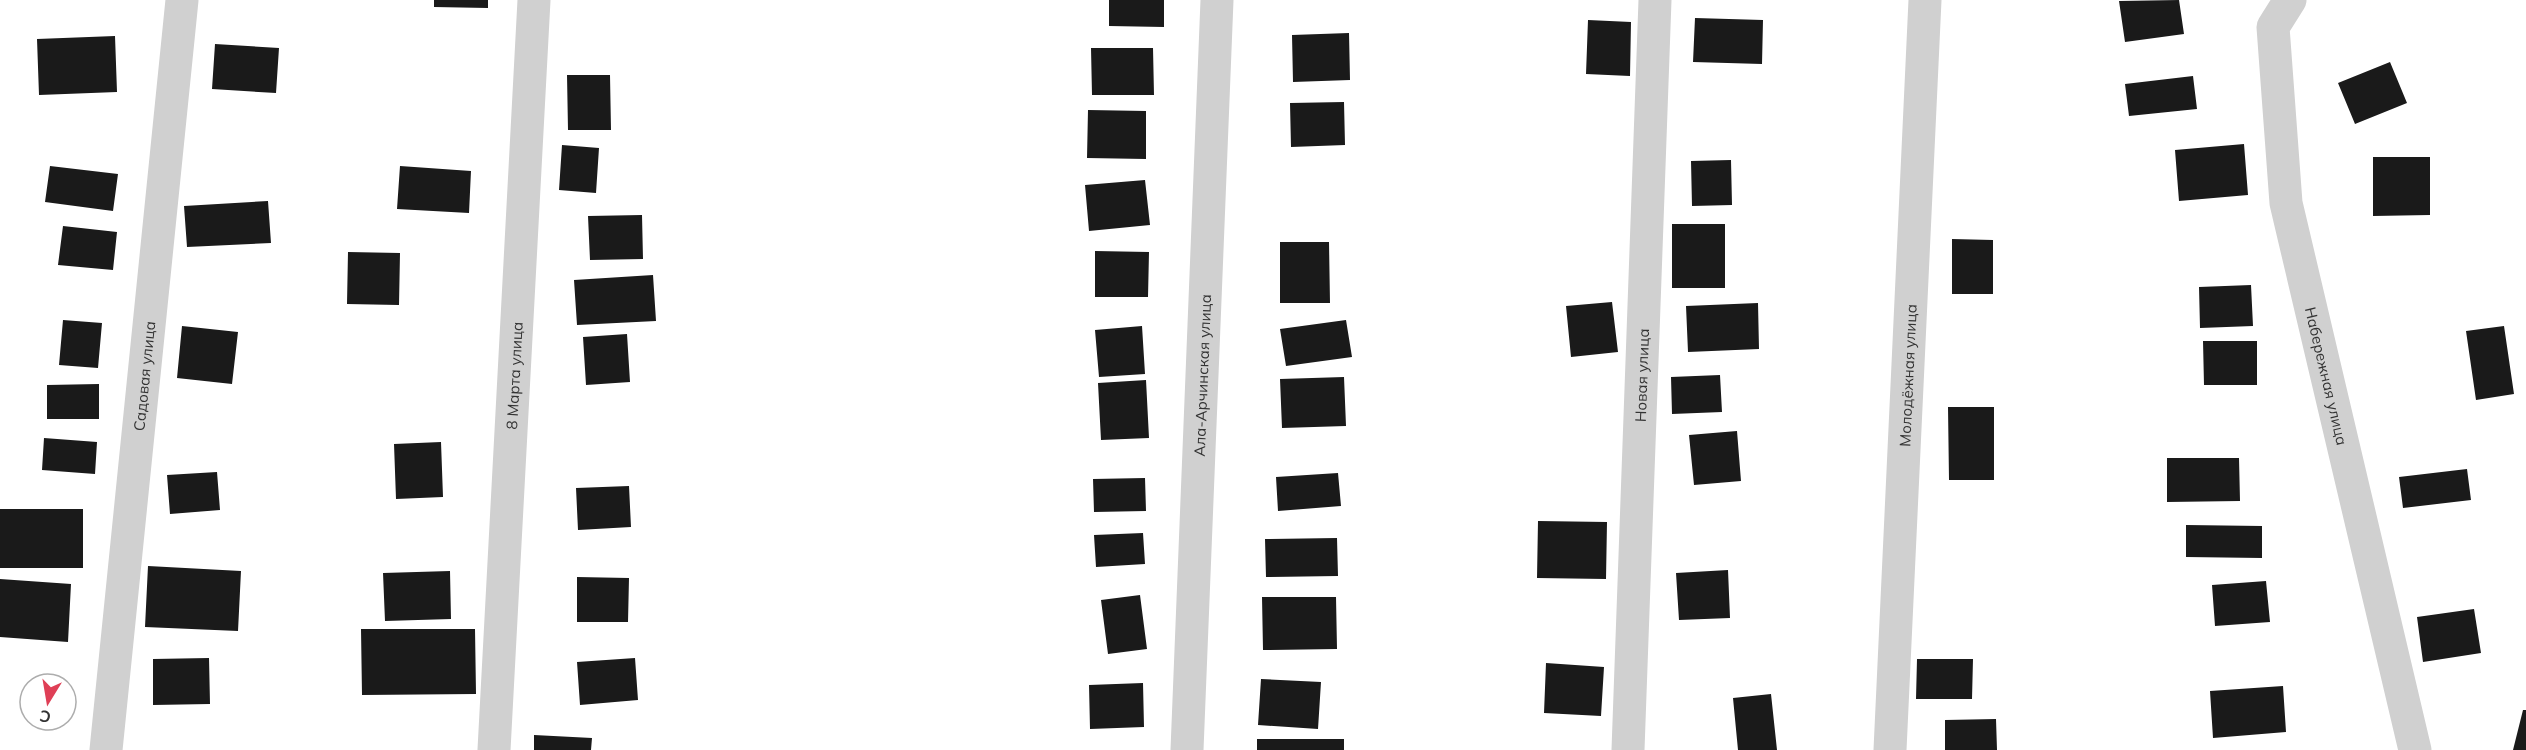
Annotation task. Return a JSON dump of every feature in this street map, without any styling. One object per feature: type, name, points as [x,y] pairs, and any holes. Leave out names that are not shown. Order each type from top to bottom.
[{"type":"street","name":"Садовая улица","points":[[106,750],[182,0]]},
{"type":"street","name":"8 Марта улица","points":[[494,750],[534,0]]},
{"type":"street","name":"Ала-Арчинская улица","points":[[1186,750],[1217,0]]},
{"type":"street","name":"Новая улица","points":[[1628,750],[1654,0]]},
{"type":"street","name":"Молодёжная улица","points":[[1890,750],[1925,0]]},
{"type":"street","name":"Набережная улица","points":[[2290,0],[2273,27],[2286,203],[2415,750]]},
{"type":"building","points":[[434,0],[488,0],[488,8],[434,7]]},
{"type":"building","points":[[1109,0],[1164,0],[1164,27],[1109,26]]},
{"type":"building","points":[[2179,0],[2184,34],[2125,42],[2119,1]]},
{"type":"building","points":[[1695,18],[1763,20],[1762,64],[1693,62]]},
{"type":"building","points":[[1588,20],[1631,22],[1630,76],[1586,74]]},
{"type":"building","points":[[1349,33],[1350,80],[1293,82],[1292,35]]},
{"type":"building","points":[[115,36],[117,92],[39,95],[37,39]]},
{"type":"building","points":[[215,44],[279,48],[276,93],[212,89]]},
{"type":"building","points":[[1091,48],[1153,48],[1154,95],[1092,95]]},
{"type":"building","points":[[2390,62],[2407,103],[2355,124],[2338,83]]},
{"type":"building","points":[[567,75],[610,75],[611,130],[568,130]]},
{"type":"building","points":[[2193,76],[2197,109],[2129,116],[2125,84]]},
{"type":"building","points":[[1344,102],[1345,145],[1291,147],[1290,103]]},
{"type":"building","points":[[1088,110],[1146,111],[1146,159],[1087,158]]},
{"type":"building","points":[[2244,144],[2248,195],[2179,201],[2175,150]]},
{"type":"building","points":[[562,145],[599,148],[596,193],[559,190]]},
{"type":"building","points":[[2373,157],[2430,157],[2430,215],[2373,216]]},
{"type":"building","points":[[1731,160],[1732,205],[1692,206],[1691,161]]},
{"type":"building","points":[[50,166],[118,174],[113,211],[45,202]]},
{"type":"building","points":[[400,166],[471,171],[469,213],[397,209]]},
{"type":"building","points":[[1145,180],[1150,225],[1089,231],[1085,185]]},
{"type":"building","points":[[268,201],[271,243],[187,247],[184,206]]},
{"type":"building","points":[[642,215],[643,259],[590,260],[588,216]]},
{"type":"building","points":[[1672,224],[1725,224],[1725,288],[1672,288]]},
{"type":"building","points":[[63,226],[117,232],[113,270],[58,265]]},
{"type":"building","points":[[1952,239],[1993,240],[1993,294],[1952,294]]},
{"type":"building","points":[[1280,242],[1329,242],[1330,303],[1280,303]]},
{"type":"building","points":[[1095,251],[1149,252],[1148,297],[1095,297]]},
{"type":"building","points":[[348,252],[400,253],[399,305],[347,304]]},
{"type":"building","points":[[653,275],[656,321],[577,325],[574,280]]},
{"type":"building","points":[[2251,285],[2253,326],[2200,328],[2199,287]]},
{"type":"building","points":[[1612,302],[1618,352],[1571,357],[1566,306]]},
{"type":"building","points":[[1758,303],[1759,349],[1688,352],[1686,306]]},
{"type":"building","points":[[63,320],[102,323],[98,368],[59,365]]},
{"type":"building","points":[[1346,320],[1352,357],[1286,366],[1280,329]]},
{"type":"building","points":[[182,326],[238,332],[232,384],[177,378]]},
{"type":"building","points":[[1142,326],[1145,374],[1099,377],[1095,330]]},
{"type":"building","points":[[2504,326],[2514,394],[2476,400],[2466,331]]},
{"type":"building","points":[[627,334],[630,382],[586,385],[583,337]]},
{"type":"building","points":[[2203,341],[2257,341],[2257,385],[2204,385]]},
{"type":"building","points":[[1720,375],[1722,412],[1672,414],[1671,377]]},
{"type":"building","points":[[1344,377],[1346,426],[1282,428],[1280,379]]},
{"type":"building","points":[[1146,380],[1149,438],[1101,440],[1098,383]]},
{"type":"building","points":[[99,384],[99,419],[47,419],[47,385]]},
{"type":"building","points":[[1948,407],[1994,407],[1994,480],[1949,480]]},
{"type":"building","points":[[1737,431],[1741,481],[1694,485],[1689,435]]},
{"type":"building","points":[[44,438],[97,442],[95,474],[42,470]]},
{"type":"building","points":[[441,442],[443,497],[396,499],[394,444]]},
{"type":"building","points":[[2167,458],[2239,458],[2240,501],[2167,502]]},
{"type":"building","points":[[2467,469],[2471,500],[2403,508],[2399,477]]},
{"type":"building","points":[[217,472],[220,510],[170,514],[167,475]]},
{"type":"building","points":[[1338,473],[1341,506],[1278,511],[1276,477]]},
{"type":"building","points":[[1145,478],[1146,511],[1094,512],[1093,479]]},
{"type":"building","points":[[629,486],[631,527],[578,530],[576,488]]},
{"type":"building","points":[[0,509],[83,509],[83,568],[0,568]]},
{"type":"building","points":[[1538,521],[1607,522],[1606,579],[1537,578]]},
{"type":"building","points":[[2186,525],[2262,526],[2262,558],[2186,557]]},
{"type":"building","points":[[1143,533],[1145,564],[1096,567],[1094,535]]},
{"type":"building","points":[[1337,538],[1338,576],[1266,577],[1265,539]]},
{"type":"building","points":[[148,566],[241,571],[238,631],[145,627]]},
{"type":"building","points":[[1728,570],[1730,618],[1679,620],[1676,573]]},
{"type":"building","points":[[450,571],[451,619],[385,621],[383,573]]},
{"type":"building","points":[[577,577],[629,578],[628,622],[577,622]]},
{"type":"building","points":[[0,579],[71,584],[68,642],[0,637]]},
{"type":"building","points":[[2266,581],[2270,622],[2215,626],[2212,585]]},
{"type":"building","points":[[1140,595],[1147,649],[1108,654],[1101,600]]},
{"type":"building","points":[[1262,597],[1336,597],[1337,649],[1263,650]]},
{"type":"building","points":[[2474,609],[2481,653],[2423,662],[2417,617]]},
{"type":"building","points":[[361,629],[475,629],[476,694],[362,695]]},
{"type":"building","points":[[209,658],[210,704],[153,705],[153,659]]},
{"type":"building","points":[[635,658],[638,700],[580,705],[577,662]]},
{"type":"building","points":[[1917,659],[1973,659],[1972,699],[1916,699]]},
{"type":"building","points":[[1546,663],[1604,667],[1601,716],[1544,713]]},
{"type":"building","points":[[1261,679],[1321,682],[1318,729],[1258,725]]},
{"type":"building","points":[[1143,683],[1144,727],[1090,729],[1089,685]]},
{"type":"building","points":[[2283,686],[2286,732],[2213,738],[2210,691]]},
{"type":"building","points":[[1771,694],[1777,750],[1738,750],[1733,698]]},
{"type":"building","points":[[2523,710],[2526,710],[2526,750],[2513,750]]},
{"type":"building","points":[[1996,719],[1997,750],[1945,750],[1945,720]]},
{"type":"building","points":[[534,735],[592,738],[591,750],[534,750]]},
{"type":"building","points":[[1257,739],[1344,739],[1344,750],[1257,750]]}]
